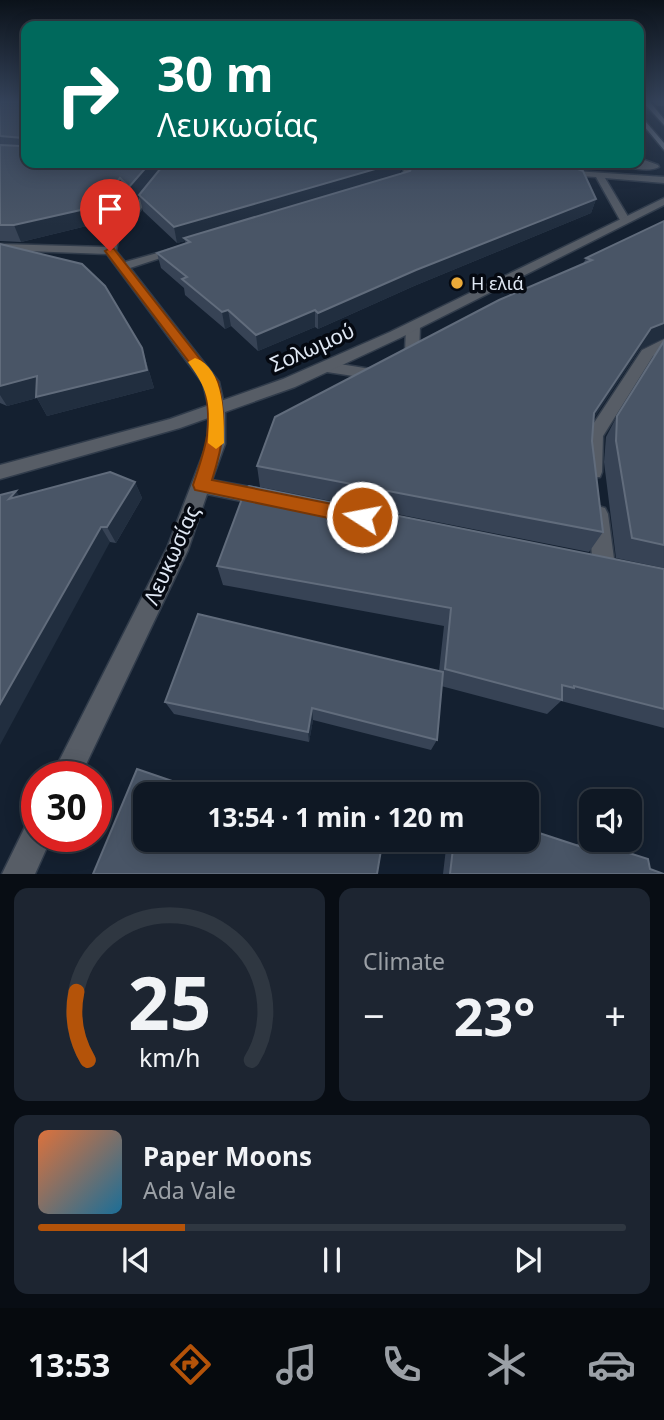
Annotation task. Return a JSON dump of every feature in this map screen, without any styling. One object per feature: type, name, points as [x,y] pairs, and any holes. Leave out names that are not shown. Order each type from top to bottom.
[{"type":"street","points":[[644,162],[655,167],[644,167]]},
{"type":"street","points":[[0,247],[110,251],[113,240],[166,168]]},
{"type":"street","points":[[379,188],[405,180],[409,168]]},
{"type":"street","points":[[557,172],[664,180]]},
{"type":"street","points":[[599,175],[625,220]]},
{"type":"street","name":"Σολωμού","points":[[0,472],[132,436],[217,409],[327,367],[664,201]]},
{"type":"street","points":[[122,267],[186,247]]},
{"type":"street","name":"Λευκωσίας","points":[[73,761],[177,550],[216,444],[217,409],[211,382],[110,251]]},
{"type":"street","points":[[327,367],[373,374],[412,355],[413,326]]},
{"type":"street","points":[[604,566],[592,462],[594,436],[647,353],[664,343]]},
{"type":"street","points":[[201,485],[282,501]]},
{"type":"street","points":[[577,561],[628,572]]},
{"type":"street","points":[[18,874],[29,852]]},
{"type":"building","points":[[21,143],[21,168],[146,168],[129,187],[120,178],[94,207],[14,225],[0,225],[0,145],[20,146]]},
{"type":"building","points":[[161,168],[379,168],[174,227],[139,195]]},
{"type":"building","points":[[412,168],[576,168],[583,171],[596,199],[416,270],[318,313],[315,310],[256,335],[228,310],[222,312],[182,279],[187,277],[157,253],[190,242],[184,238],[410,171]]},
{"type":"building","points":[[664,221],[664,323],[651,328],[594,413],[592,441],[603,532],[257,466],[275,417],[499,300],[592,260],[586,258]]},
{"type":"building","points":[[0,244],[82,264],[105,286],[142,348],[147,370],[36,397],[37,376],[0,386]]},
{"type":"building","points":[[664,341],[664,545],[632,538],[616,441],[617,416]]},
{"type":"building","points":[[110,472],[135,482],[107,527],[101,527],[0,704],[0,495],[16,491],[9,499]]},
{"type":"building","points":[[249,486],[664,569],[664,709],[574,686],[562,685],[562,700],[445,669],[451,608],[217,566]]},
{"type":"building","points":[[198,614],[443,672],[437,740],[312,708],[308,732],[165,702]]},
{"type":"building","points":[[137,769],[175,782],[133,782],[133,852],[381,852],[377,874],[93,874],[102,852],[112,852],[112,829]]},
{"type":"building","points":[[539,833],[579,846],[579,852],[626,852],[648,859],[650,869],[664,874],[450,874],[453,852],[539,852]]},
{"type":"slow traffic","points":[[195,362],[211,382],[217,409],[216,443]]},
{"type":"place","name":"Η ελιά","points":[[457,283]]},
{"type":"route","points":[[110,251],[211,382],[217,409],[216,444],[201,485],[362,517]]}]
